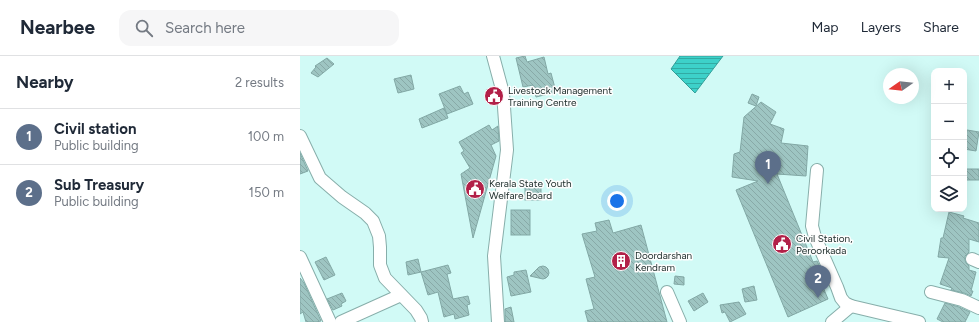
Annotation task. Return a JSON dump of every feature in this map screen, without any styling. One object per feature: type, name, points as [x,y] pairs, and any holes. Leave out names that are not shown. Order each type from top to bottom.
[{"type":"street","points":[[493,56],[503,93],[507,150],[494,256],[498,322]]},
{"type":"street","points":[[300,136],[320,178],[373,221],[379,236],[380,265],[385,278],[416,310],[422,322]]},
{"type":"street","points":[[817,170],[812,226],[815,237],[841,298],[852,306],[919,322]]},
{"type":"street","points":[[301,260],[330,322]]},
{"type":"street","points":[[667,292],[680,322]]},
{"type":"street","points":[[931,292],[962,300],[979,308]]},
{"type":"street","points":[[341,322],[401,295]]},
{"type":"street","points":[[832,322],[852,306]]},
{"type":"water","points":[[680,56],[723,56],[695,93],[671,69]]},
{"type":"building","points":[[525,56],[527,62],[544,57],[548,74],[551,73],[556,92],[536,97],[533,85],[523,87],[516,58]]},
{"type":"building","points":[[327,58],[334,64],[318,77],[311,73],[316,67],[315,66]]},
{"type":"building","points":[[411,75],[414,89],[398,93],[394,79]]},
{"type":"building","points":[[460,86],[464,94],[468,92],[473,104],[447,114],[439,94]]},
{"type":"building","points":[[752,94],[759,97],[756,106],[748,103]]},
{"type":"building","name":"Civil Station, Peroorkada","points":[[761,102],[776,112],[770,124],[784,129],[781,143],[808,146],[806,176],[777,174],[813,262],[817,261],[822,271],[817,273],[828,299],[788,317],[736,190],[758,181],[732,177],[734,154],[740,152],[744,117]]},
{"type":"building","points":[[444,108],[448,118],[422,128],[419,119]]},
{"type":"building","points":[[489,125],[492,130],[498,126],[499,141],[491,145],[496,156],[473,238],[461,174],[470,168],[461,153],[464,151],[459,142]]},
{"type":"building","points":[[967,130],[979,132],[976,151],[967,150]]},
{"type":"building","points":[[300,153],[308,171],[300,174]]},
{"type":"building","points":[[967,169],[979,169],[979,180],[967,180]]},
{"type":"building","points":[[525,183],[541,183],[541,200],[525,200]]},
{"type":"building","points":[[511,210],[530,210],[530,235],[511,235]]},
{"type":"building","points":[[949,212],[964,216],[963,218],[979,223],[979,242],[969,239],[969,252],[965,256],[969,270],[976,272],[971,296],[951,290],[952,288],[940,284],[949,258],[938,257],[941,238],[943,238]]},
{"type":"building","name":"Doordarshan Kendram","points":[[609,220],[613,233],[641,225],[667,322],[588,322],[585,311],[594,309],[586,279],[595,277],[582,234],[597,231],[595,223]]},
{"type":"building","points":[[326,257],[335,275],[324,280],[315,262]]},
{"type":"building","points":[[418,259],[421,272],[408,275],[406,262]]},
{"type":"building","points":[[448,265],[451,273],[447,274],[453,299],[468,296],[470,304],[467,305],[469,315],[455,319],[454,314],[444,317],[438,292],[428,295],[421,272]]},
{"type":"building","points":[[543,266],[548,269],[549,273],[546,278],[543,279],[530,276],[539,267]]},
{"type":"building","points":[[526,270],[531,292],[511,296],[507,277],[514,275],[514,272]]},
{"type":"building","points":[[675,276],[684,277],[684,285],[674,284]]},
{"type":"building","points":[[300,278],[304,283],[321,321],[306,322],[303,312],[300,314]]},
{"type":"building","points":[[754,286],[757,300],[745,302],[742,289]]},
{"type":"building","points":[[342,293],[346,301],[341,304],[342,306],[333,310],[327,299]]},
{"type":"building","points":[[703,293],[708,302],[694,311],[688,301]]},
{"type":"building","points":[[739,302],[746,314],[730,322],[725,312],[722,313],[720,305]]},
{"type":"building","points":[[945,303],[970,312],[965,322],[943,322],[937,319]]},
{"type":"building","points":[[511,307],[514,322],[505,322],[505,309]]},
{"type":"place","name":"Livestock Management Training Centre","points":[[494,96]]},
{"type":"place","name":"Civil station","points":[[768,184]]},
{"type":"place","name":"Kerala State Youth Welfare Board","points":[[475,189]]},
{"type":"place","name":"Civil Station, Peroorkada","points":[[782,244]]},
{"type":"place","name":"Doordarshan Kendram","points":[[621,261]]},
{"type":"place","name":"Sub Treasury","points":[[818,298]]}]
